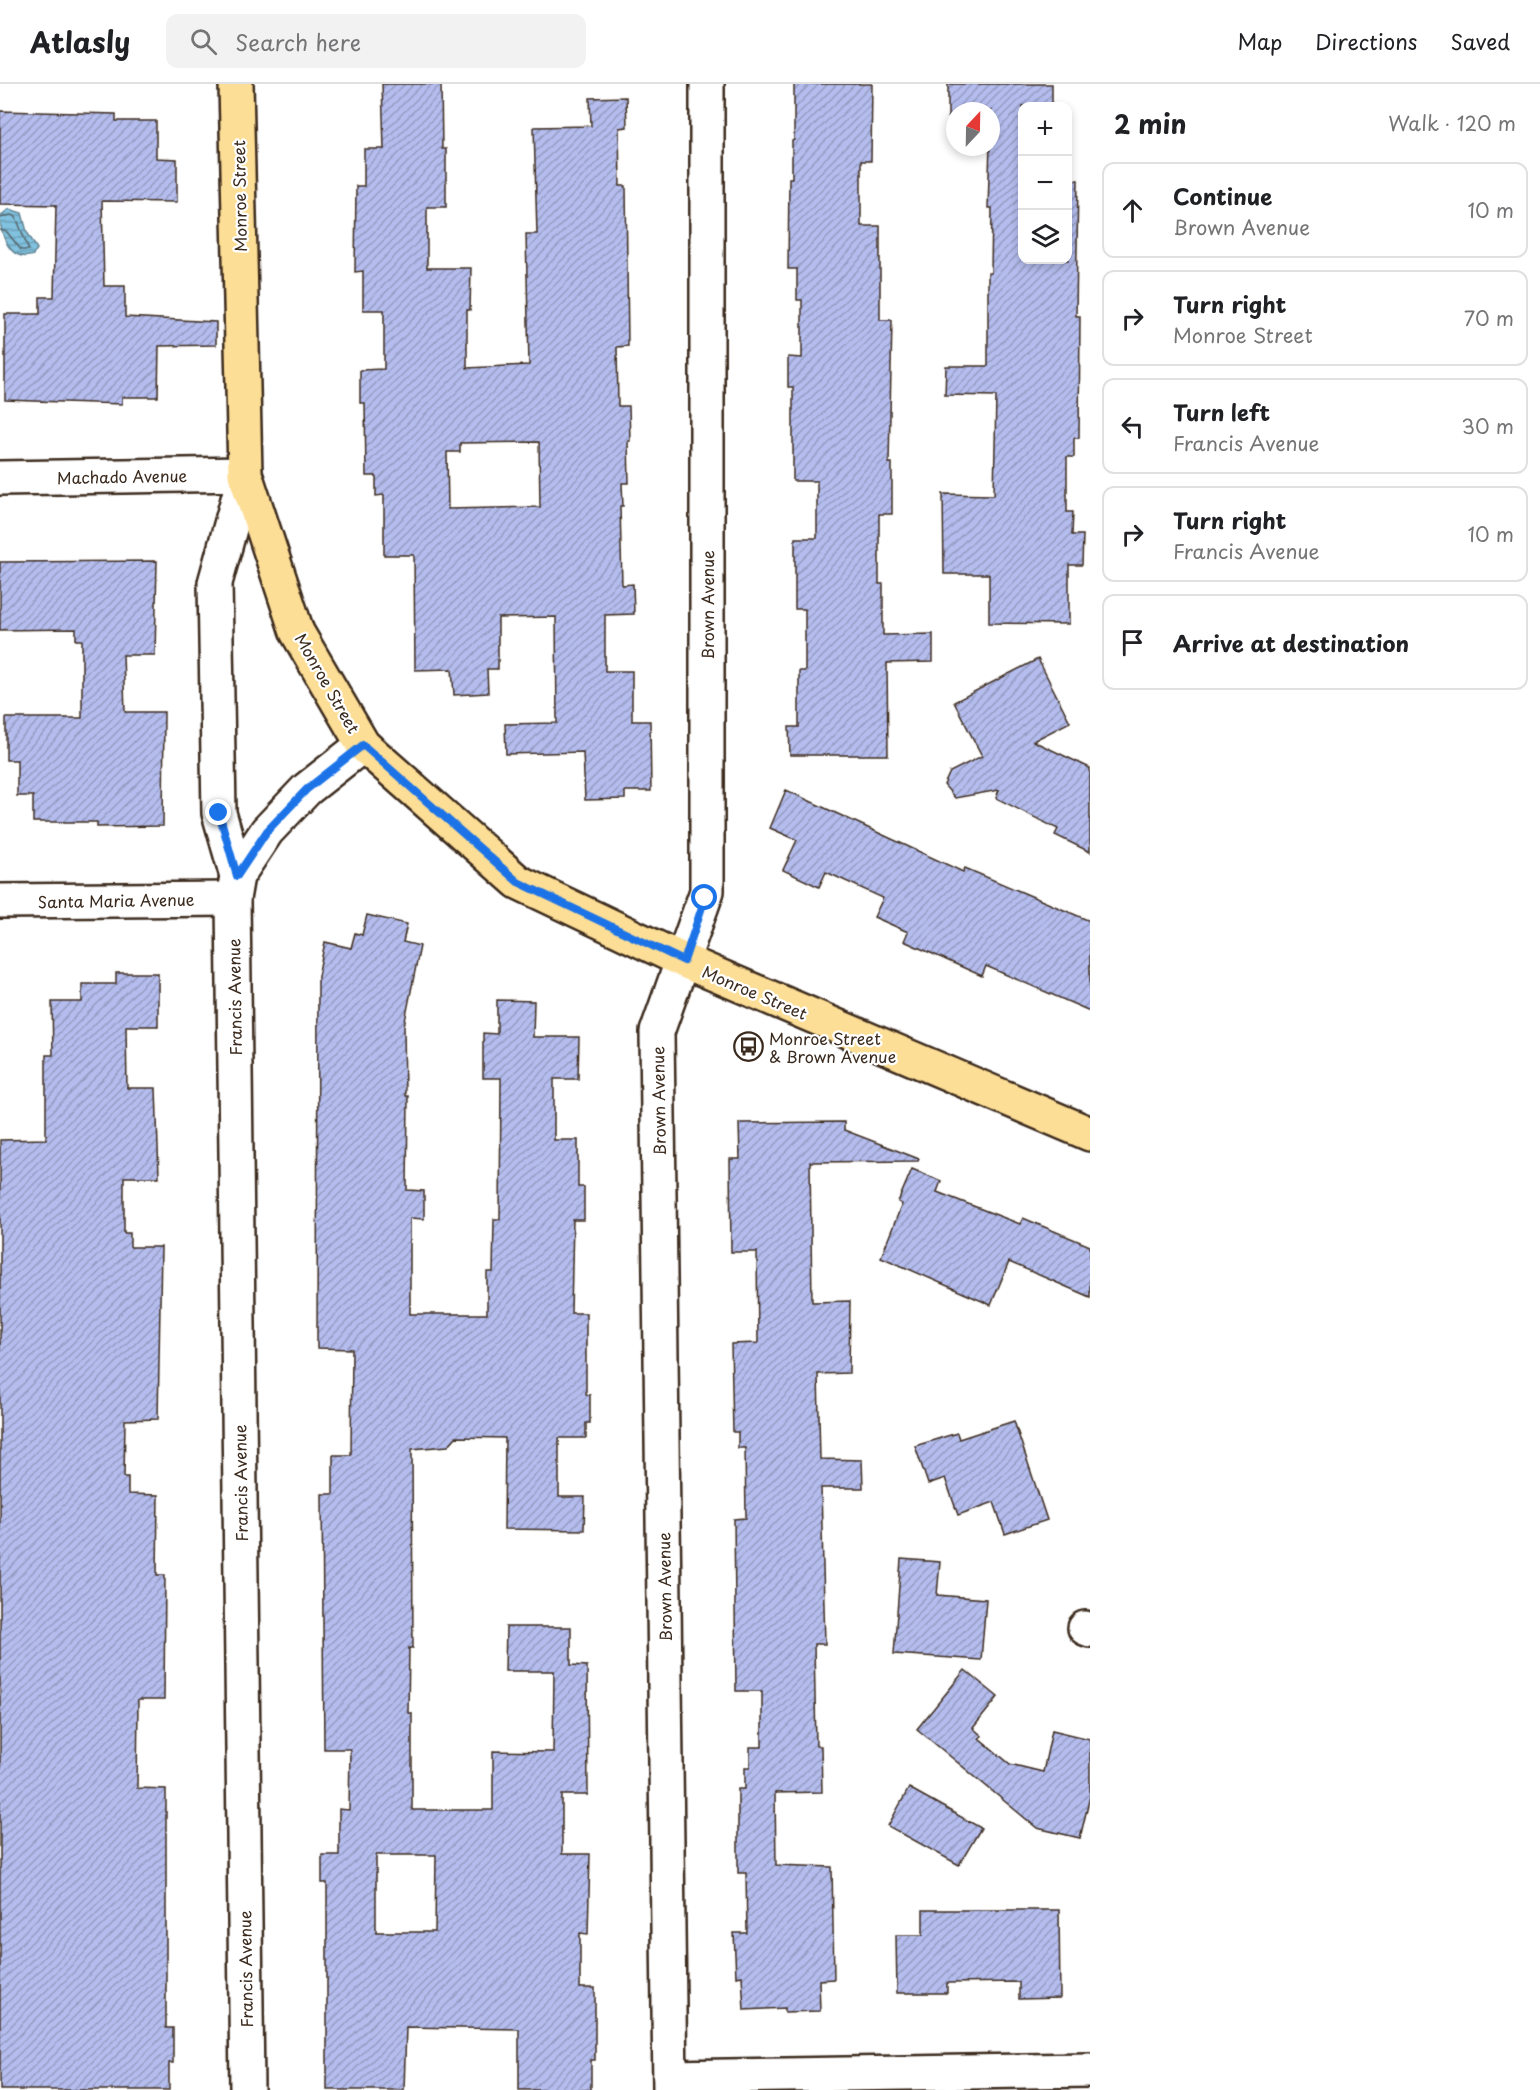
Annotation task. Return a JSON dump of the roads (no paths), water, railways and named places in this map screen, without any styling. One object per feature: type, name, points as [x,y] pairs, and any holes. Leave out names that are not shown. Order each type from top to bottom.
[{"type":"main road","name":"Monroe Street","points":[[236,84],[245,474],[297,632],[363,745],[518,882],[684,961],[1090,1134]]},
{"type":"street","name":"Brown Avenue","points":[[670,2083],[657,1032],[707,891],[707,84]]},
{"type":"street","name":"Machado Avenue","points":[[0,478],[245,474]]},
{"type":"street","name":"Francis Avenue","points":[[245,474],[215,583],[219,813],[235,887],[247,2090]]},
{"type":"street","points":[[235,887],[267,831],[307,789],[363,745]]},
{"type":"street","name":"Santa Maria Avenue","points":[[0,901],[235,887]]},
{"type":"street","points":[[670,2083],[1090,2070]]},
{"type":"water","points":[[9,209],[22,213],[27,232],[37,249],[33,255],[18,255],[12,251],[4,238],[0,216]]},
{"type":"place","name":"Monroe Street & Brown Avenue","points":[[748,1047]]}]
